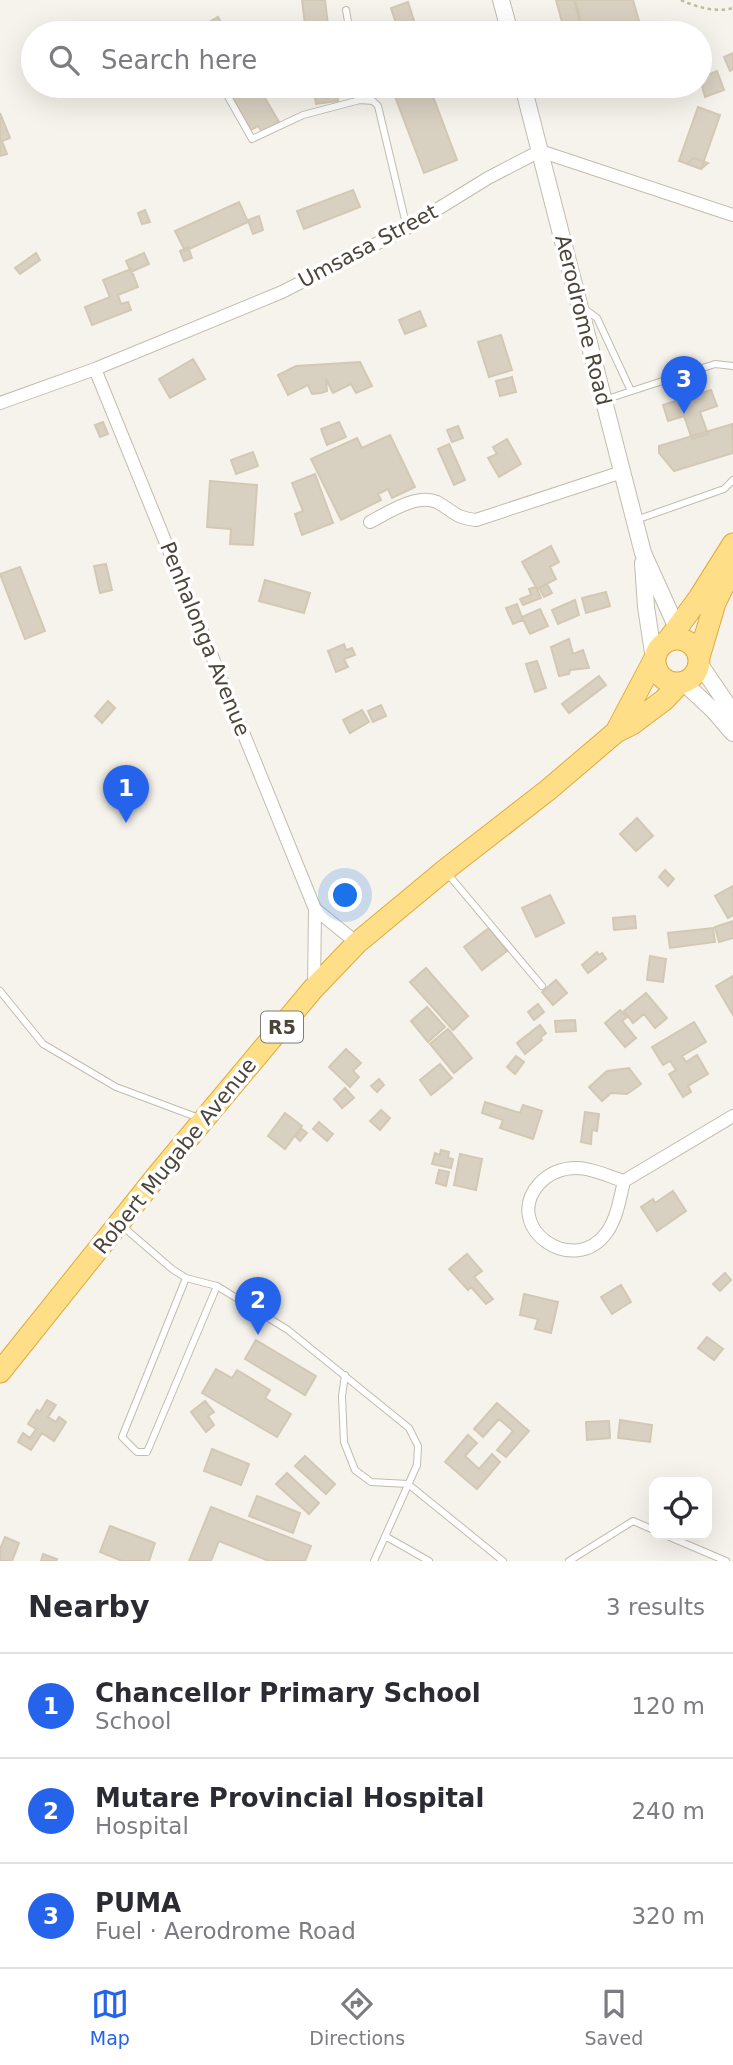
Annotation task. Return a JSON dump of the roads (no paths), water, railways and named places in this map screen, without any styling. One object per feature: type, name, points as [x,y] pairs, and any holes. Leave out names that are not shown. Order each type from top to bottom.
[{"type":"highway","name":"R5","points":[[654,660],[657,649],[676,635],[733,544]]},
{"type":"highway","name":"R5","points":[[682,683],[694,675],[715,603],[733,566]]},
{"type":"highway","points":[[676,635],[693,645],[699,660]]},
{"type":"highway","points":[[654,660],[656,668],[665,680],[682,683]]},
{"type":"highway","name":"Robert Mugabe Avenue","points":[[616,732],[654,660]]},
{"type":"highway","name":"Robert Mugabe Avenue","points":[[0,1372],[313,989],[357,943],[616,732],[646,714],[682,683]]},
{"type":"street","points":[[501,0],[507,21]]},
{"type":"street","name":"Aerodrome Road","points":[[526,98],[643,553],[676,635]]},
{"type":"street","points":[[540,151],[733,215]]},
{"type":"street","name":"Umsasa Street","points":[[0,403],[95,369],[282,292],[407,228],[488,178],[540,151]]},
{"type":"street","name":"Penhalonga Avenue","points":[[95,369],[315,909],[313,989]]},
{"type":"street","points":[[370,522],[403,506],[433,500],[458,517],[476,520],[622,472]]},
{"type":"street","name":"Aerodrome Road","points":[[643,553],[646,607],[654,660]]},
{"type":"street","points":[[699,660],[733,713]]},
{"type":"street","points":[[682,683],[714,711],[733,733]]},
{"type":"street","name":"Penhalonga Avenue","points":[[315,909],[357,943]]},
{"type":"street","points":[[624,1181],[579,1168],[551,1173],[537,1186],[529,1200],[529,1217],[537,1235],[555,1248],[576,1252],[597,1243],[607,1232],[624,1181],[733,1116]]},
{"type":"lane","points":[[346,10],[348,21]]},
{"type":"lane","points":[[229,98],[252,139],[303,115],[360,100],[373,101],[378,106],[407,228]]},
{"type":"lane","points":[[579,304],[597,318],[631,391]]},
{"type":"lane","points":[[603,400],[715,364],[733,366]]},
{"type":"lane","points":[[634,520],[724,489],[733,480]]},
{"type":"lane","points":[[445,870],[542,986]]},
{"type":"lane","points":[[0,991],[43,1044],[116,1087],[205,1119]]},
{"type":"lane","points":[[119,1224],[186,1278],[218,1286],[288,1330],[410,1428],[418,1446],[417,1465],[374,1561]]},
{"type":"lane","points":[[186,1278],[122,1437],[137,1452],[147,1452],[218,1286]]},
{"type":"lane","points":[[345,1376],[342,1396],[344,1442],[355,1469],[371,1482],[408,1484],[503,1561]]},
{"type":"lane","points":[[569,1561],[632,1521],[649,1528]]},
{"type":"lane","points":[[385,1536],[429,1561]]},
{"type":"lane","points":[[677,1540],[726,1561]]},
{"type":"place","name":"PUMA","points":[[684,414]]},
{"type":"place","name":"Chancellor Primary School","points":[[126,823]]},
{"type":"place","name":"Mutare Provincial Hospital","points":[[258,1335]]}]
